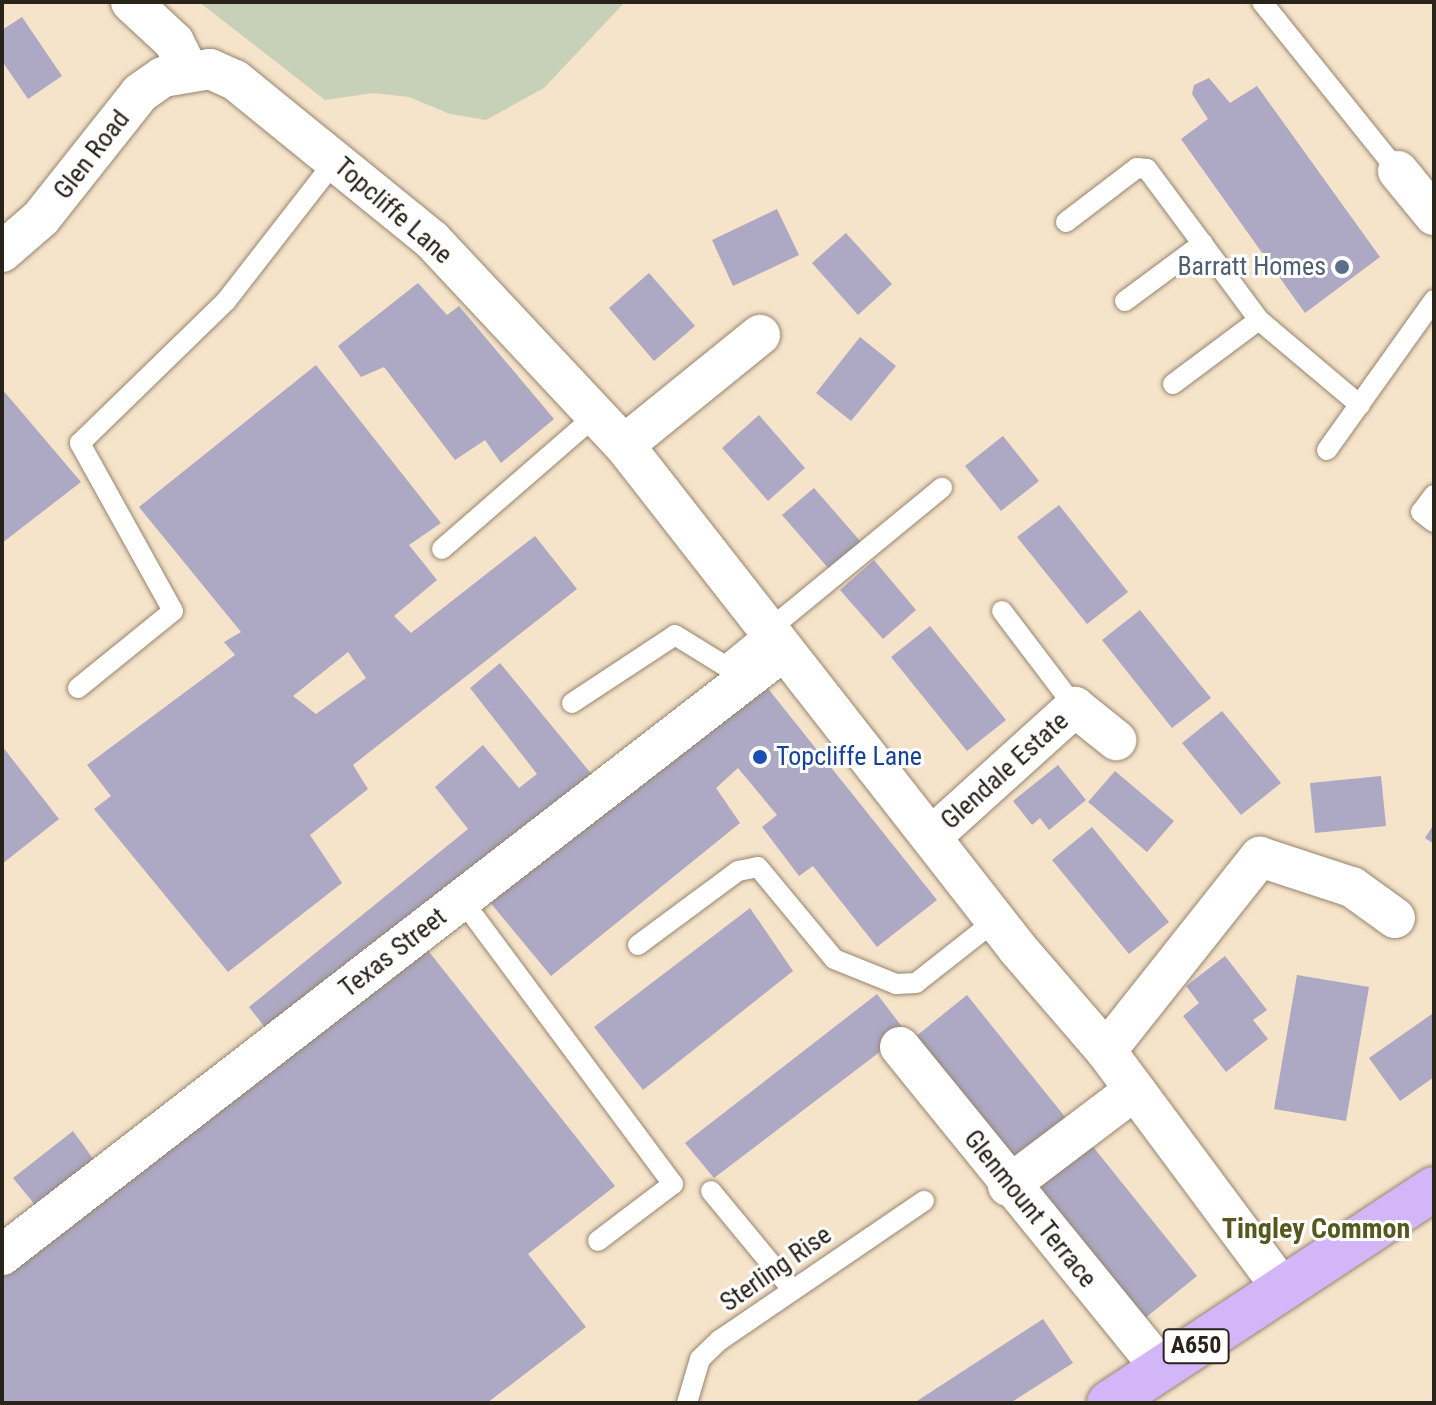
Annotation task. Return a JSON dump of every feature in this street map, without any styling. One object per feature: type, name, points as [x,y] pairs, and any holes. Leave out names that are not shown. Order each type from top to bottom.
[{"type":"main road","name":"A650","points":[[1109,1403],[1434,1189]]},
{"type":"street","points":[[131,2],[174,42],[188,69]]},
{"type":"street","name":"Topcliffe Lane","points":[[188,69],[210,69],[235,80],[432,240],[624,445],[996,920],[1106,1051],[1283,1289]]},
{"type":"street","name":"Glen Road","points":[[2,252],[41,218],[140,93],[163,77],[188,69]]},
{"type":"street","points":[[1398,171],[1434,215]]},
{"type":"street","points":[[624,445],[760,335]]},
{"type":"street","name":"Texas Street","points":[[2,1255],[462,900],[776,641]]},
{"type":"street","name":"Glendale Estate","points":[[931,837],[1075,707],[1116,740]]},
{"type":"street","points":[[1106,1051],[1260,857],[1352,887],[1395,918]]},
{"type":"street","name":"Glenmount Terrace","points":[[900,1047],[1008,1186],[1162,1369]]},
{"type":"street","points":[[1008,1186],[1135,1090]]},
{"type":"lane","points":[[1262,2],[1398,171]]},
{"type":"lane","points":[[78,688],[173,611],[80,443],[226,301],[335,161]]},
{"type":"lane","points":[[1066,222],[1142,167],[1259,320],[1360,405]]},
{"type":"lane","points":[[1125,301],[1203,243]]},
{"type":"lane","points":[[1327,450],[1434,300]]},
{"type":"lane","points":[[1173,384],[1259,320]]},
{"type":"lane","points":[[442,549],[596,415]]},
{"type":"lane","points":[[572,703],[675,635],[725,666],[776,641],[942,488]]},
{"type":"lane","points":[[1434,495],[1421,512],[1434,522]]},
{"type":"lane","points":[[1002,611],[1075,707]]},
{"type":"lane","points":[[638,945],[738,871],[758,867],[834,959],[896,984],[916,983],[996,920]]},
{"type":"lane","points":[[462,900],[673,1184],[598,1241]]},
{"type":"lane","points":[[711,1191],[791,1288]]},
{"type":"lane","name":"Sterling Rise","points":[[687,1403],[700,1359],[791,1288],[924,1201]]},
{"type":"green space","points":[[199,2],[625,2],[544,88],[486,120],[450,114],[409,97],[373,93],[325,100]]},
{"type":"building","points":[[22,17],[62,76],[28,99],[2,61],[2,30]]},
{"type":"building","points":[[1209,78],[1230,103],[1257,86],[1380,257],[1305,313],[1181,139],[1208,119],[1192,94],[1194,85]]},
{"type":"building","points":[[777,209],[799,255],[733,286],[712,240]]},
{"type":"building","points":[[846,233],[892,284],[858,315],[812,263]]},
{"type":"building","points":[[649,273],[695,326],[654,361],[609,308]]},
{"type":"building","points":[[418,283],[447,315],[459,306],[554,419],[501,463],[485,440],[455,460],[384,367],[361,377],[338,346]]},
{"type":"building","points":[[860,337],[896,366],[851,421],[816,393]]},
{"type":"building","points":[[316,365],[441,523],[409,545],[437,580],[394,616],[411,633],[535,536],[577,589],[353,765],[368,789],[310,835],[342,883],[228,972],[94,809],[111,796],[87,765],[235,655],[224,642],[241,632],[139,507]],"holes":[[[348,652],[366,678],[316,714],[293,696]]]},
{"type":"building","points":[[2,389],[81,482],[2,543]]},
{"type":"building","points":[[759,415],[805,468],[768,501],[722,448]]},
{"type":"building","points":[[1003,436],[1039,481],[1001,511],[965,466]]},
{"type":"building","points":[[814,488],[861,542],[829,569],[782,515]]},
{"type":"building","points":[[1059,505],[1128,592],[1087,624],[1017,537]]},
{"type":"building","points":[[874,560],[916,610],[883,639],[840,590]]},
{"type":"building","points":[[1140,610],[1211,698],[1172,728],[1102,640]]},
{"type":"building","points":[[930,626],[1006,720],[967,751],[891,657]]},
{"type":"building","points":[[500,663],[598,782],[274,1039],[249,1007],[468,829],[435,787],[483,745],[519,788],[537,774],[470,688]]},
{"type":"building","points":[[762,681],[937,900],[877,947],[813,866],[799,876],[762,827],[777,815],[738,768],[716,788],[740,823],[551,976],[489,901]]},
{"type":"building","points":[[1222,711],[1281,783],[1241,815],[1182,743]]},
{"type":"building","points":[[2,746],[59,819],[2,864]]},
{"type":"building","points":[[1058,765],[1086,800],[1049,830],[1040,818],[1032,825],[1013,801]]},
{"type":"building","points":[[1115,771],[1174,821],[1147,852],[1088,802]]},
{"type":"building","points":[[1381,776],[1386,826],[1315,833],[1310,783]]},
{"type":"building","points":[[1434,824],[1434,844],[1425,838]]},
{"type":"building","points":[[1092,827],[1169,922],[1129,954],[1052,860]]},
{"type":"building","points":[[750,908],[793,971],[643,1090],[594,1027]]},
{"type":"building","points":[[426,948],[615,1186],[528,1254],[586,1327],[487,1403],[2,1403],[2,1275]]},
{"type":"building","points":[[1225,956],[1267,1010],[1253,1020],[1268,1039],[1226,1072],[1183,1016],[1199,1003],[1186,986]]},
{"type":"building","points":[[1297,975],[1369,987],[1346,1121],[1274,1109]]},
{"type":"building","points":[[877,994],[906,1032],[714,1178],[685,1143]]},
{"type":"building","points":[[967,995],[1074,1128],[1022,1170],[915,1037]]},
{"type":"building","points":[[1432,1014],[1434,1077],[1400,1101],[1369,1058]]},
{"type":"building","points":[[73,1131],[102,1171],[45,1217],[13,1178]]},
{"type":"building","points":[[1090,1143],[1197,1276],[1144,1319],[1037,1186]]},
{"type":"building","points":[[1043,1319],[1073,1363],[1010,1403],[914,1403]]},
{"type":"place","name":"Barratt Homes","points":[[1342,267]]},
{"type":"place","name":"Topcliffe Lane","points":[[760,757]]},
{"type":"district","name":"Tingley Common","points":[[1316,1229]]}]
